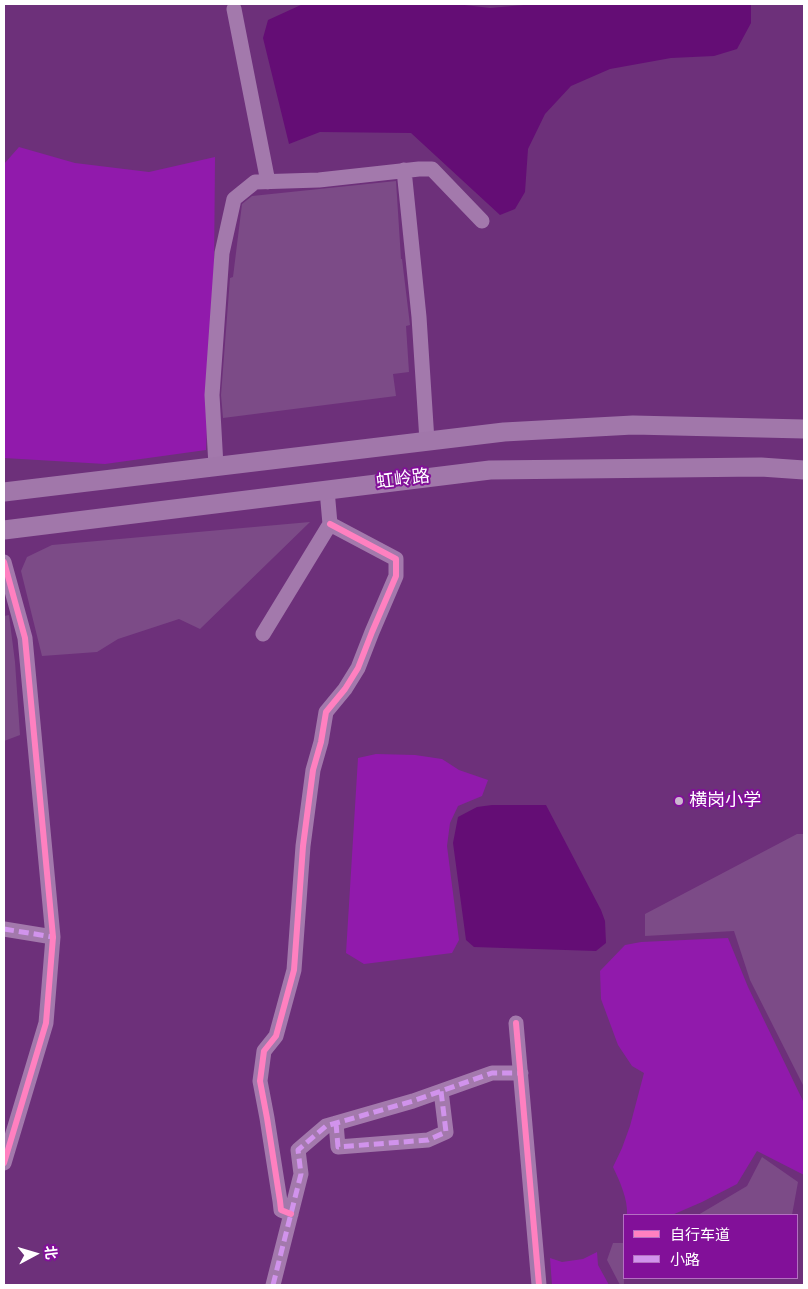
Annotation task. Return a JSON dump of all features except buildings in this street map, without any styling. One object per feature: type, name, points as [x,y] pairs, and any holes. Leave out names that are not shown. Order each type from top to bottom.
[{"type":"main road","name":"虹岭路","points":[[4,492],[504,432],[633,425],[804,429]]},
{"type":"main road","name":"虹岭路","points":[[4,530],[490,470],[761,467],[804,470]]},
{"type":"street","points":[[234,9],[268,182]]},
{"type":"street","points":[[216,466],[212,395],[222,253],[234,199],[256,182],[318,180],[404,170],[432,169],[482,221]]},
{"type":"street","points":[[404,170],[419,317],[427,442]]},
{"type":"street","points":[[263,634],[330,524],[327,490]]},
{"type":"street","points":[[291,1214],[281,1210],[276,1182],[260,1081],[264,1051],[276,1036],[294,970],[303,846],[313,770],[321,742],[326,712],[345,689],[358,668],[396,576],[396,559],[330,524]]},
{"type":"street","points":[[4,562],[26,638],[53,937],[46,1023],[4,1162]]},
{"type":"street","points":[[4,929],[53,937]]},
{"type":"street","points":[[516,1023],[539,1285]]},
{"type":"street","points":[[273,1285],[301,1174],[298,1150],[326,1126],[413,1101],[492,1073],[521,1073]]},
{"type":"street","points":[[336,1123],[338,1147],[428,1140],[446,1132],[442,1091]]},
{"type":"shaded area","points":[[303,4],[456,4],[490,8],[535,4],[751,4],[751,23],[737,49],[714,56],[671,58],[610,69],[571,86],[545,114],[528,149],[525,192],[515,209],[500,215],[411,133],[320,132],[289,144],[263,38],[268,20]]},
{"type":"shaded area","points":[[19,147],[75,163],[149,172],[215,157],[214,272],[206,450],[105,464],[4,458],[4,164]]},
{"type":"shaded area","points":[[376,754],[415,755],[442,759],[459,770],[488,780],[482,796],[458,806],[450,823],[447,846],[459,940],[452,953],[364,964],[346,953],[358,758]]},
{"type":"shaded area","points":[[492,805],[546,805],[605,921],[606,943],[596,951],[474,947],[466,940],[453,843],[458,817],[477,807]]},
{"type":"shaded area","points":[[728,938],[748,987],[804,1103],[804,1175],[757,1151],[737,1184],[702,1202],[674,1214],[627,1214],[625,1197],[613,1167],[630,1126],[644,1073],[632,1066],[618,1045],[601,999],[600,971],[625,945],[641,942]]},
{"type":"shaded area","points":[[597,1252],[598,1265],[609,1285],[552,1285],[550,1258],[562,1262],[583,1259]]},
{"type":"marked path","points":[[4,929],[53,937],[53,939]]},
{"type":"marked path","points":[[273,1285],[301,1174],[298,1150],[326,1126],[413,1101],[492,1073],[521,1073]]},
{"type":"marked path","points":[[336,1123],[338,1147],[428,1140],[446,1132],[441,1091]]},
{"type":"cycle path","points":[[291,1214],[281,1210],[260,1081],[264,1051],[276,1036],[294,970],[303,846],[313,770],[321,742],[326,712],[345,689],[358,668],[396,576],[396,559],[330,524]]},
{"type":"cycle path","points":[[4,562],[25,638],[53,937],[46,1023],[4,1163]]},
{"type":"cycle path","points":[[516,1023],[539,1285]]},
{"type":"place","name":"横岗小学","points":[[679,801]]}]
